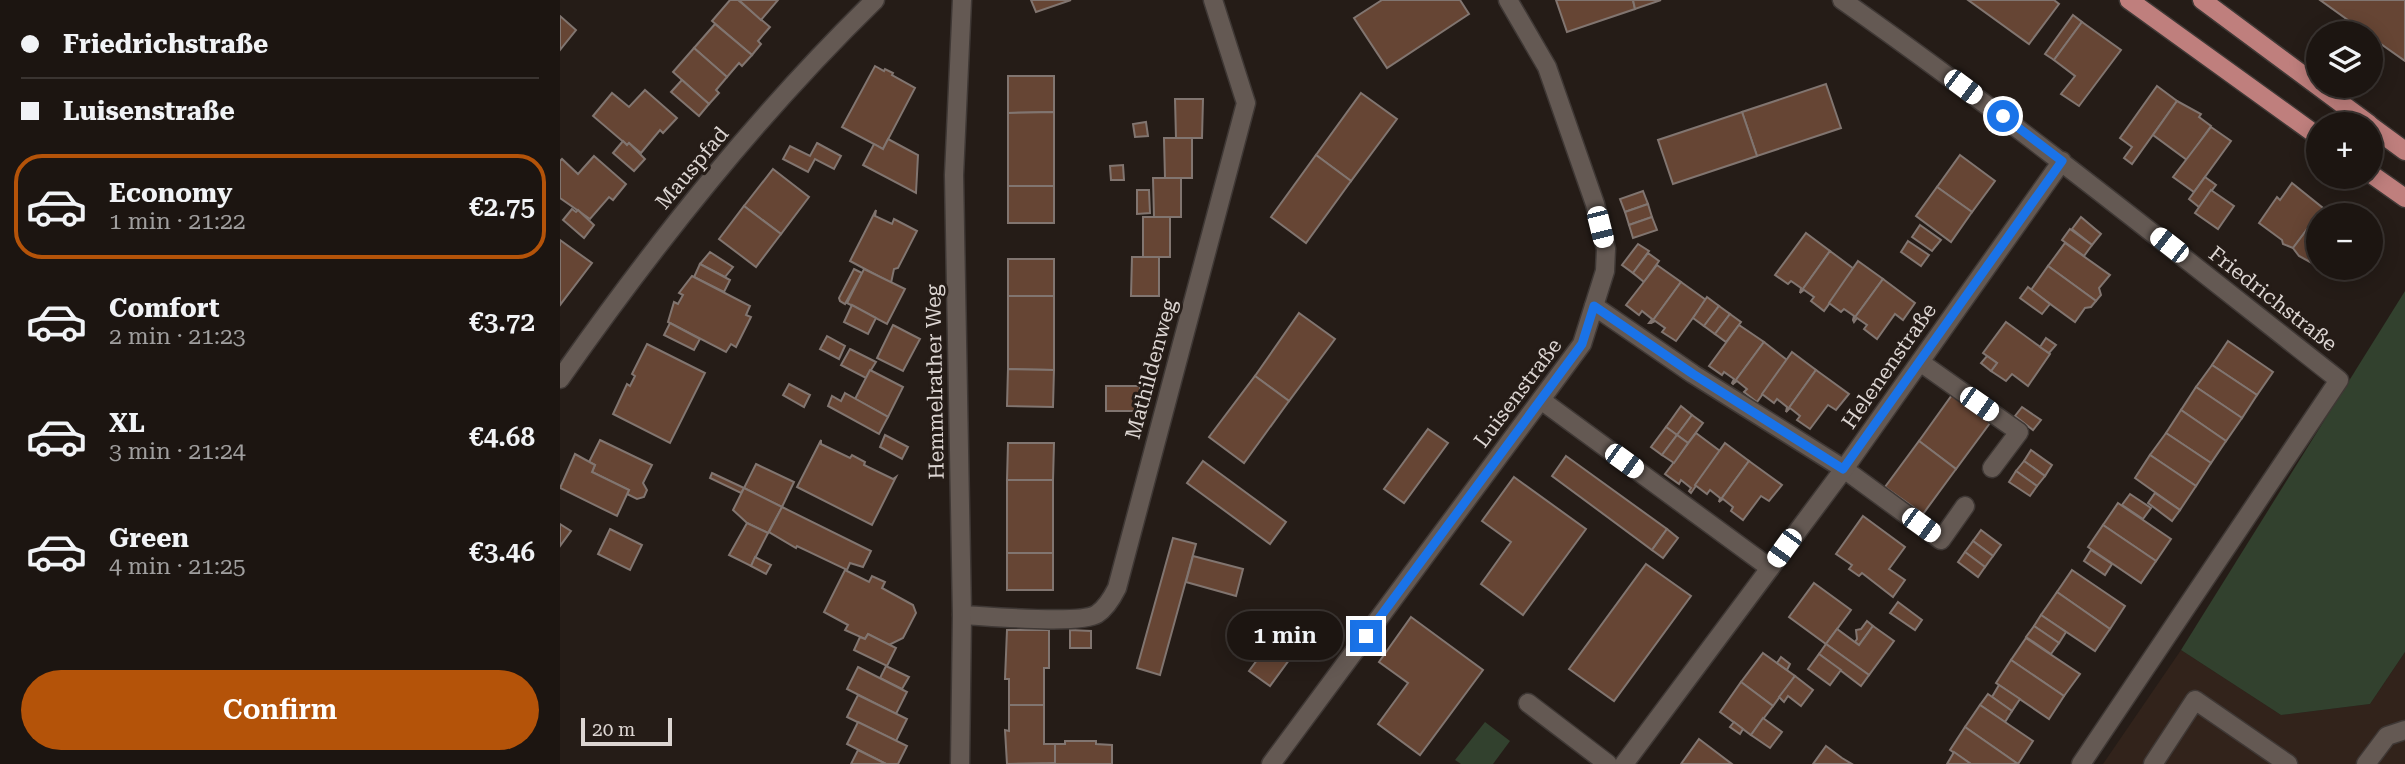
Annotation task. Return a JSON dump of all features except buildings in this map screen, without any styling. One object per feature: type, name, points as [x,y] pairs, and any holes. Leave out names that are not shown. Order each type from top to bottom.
[{"type":"main road","points":[[2129,0],[2306,128]]},
{"type":"main road","points":[[2202,0],[2353,112]]},
{"type":"main road","points":[[2383,135],[2405,151]]},
{"type":"main road","points":[[2383,182],[2405,198]]},
{"type":"street","name":"Mauspfad","points":[[560,379],[612,305],[706,183],[818,56],[876,0]]},
{"type":"street","name":"Hemmelrather Weg","points":[[960,764],[962,615],[954,175],[962,0]]},
{"type":"street","name":"Mathildenweg","points":[[962,615],[1073,619],[1096,615],[1110,601],[1117,588],[1246,103],[1213,0]]},
{"type":"street","name":"Luisenstraße","points":[[1271,764],[1582,344],[1605,271],[1606,249],[1595,204],[1547,67],[1507,0]]},
{"type":"street","name":"Friedrichstraße","points":[[1842,0],[2062,161],[2339,380],[2081,764]]},
{"type":"street","name":"Helenenstraße","points":[[1624,764],[1843,469],[2062,161]]},
{"type":"street","points":[[1594,306],[1693,374],[1843,469],[1941,540],[1965,506]]},
{"type":"street","points":[[1920,362],[2019,432],[1993,468]]},
{"type":"street","points":[[1541,400],[1770,568]]},
{"type":"street","points":[[2153,764],[2195,700],[2288,764]]},
{"type":"street","points":[[1528,703],[1608,764]]},
{"type":"street","points":[[2366,764],[2387,736],[2405,730]]},
{"type":"shaded area","points":[[2181,650],[2281,715],[2370,704],[2405,652],[2405,764],[2103,764]]},
{"type":"green space","points":[[2405,291],[2405,652],[2370,704],[2281,715],[2181,650]]},
{"type":"green space","points":[[1485,722],[1510,741],[1493,764],[1461,764],[1455,760]]},
{"type":"route","points":[[1366,636],[1582,344],[1594,306],[1693,374],[1843,469],[2062,161],[2003,116]]}]
